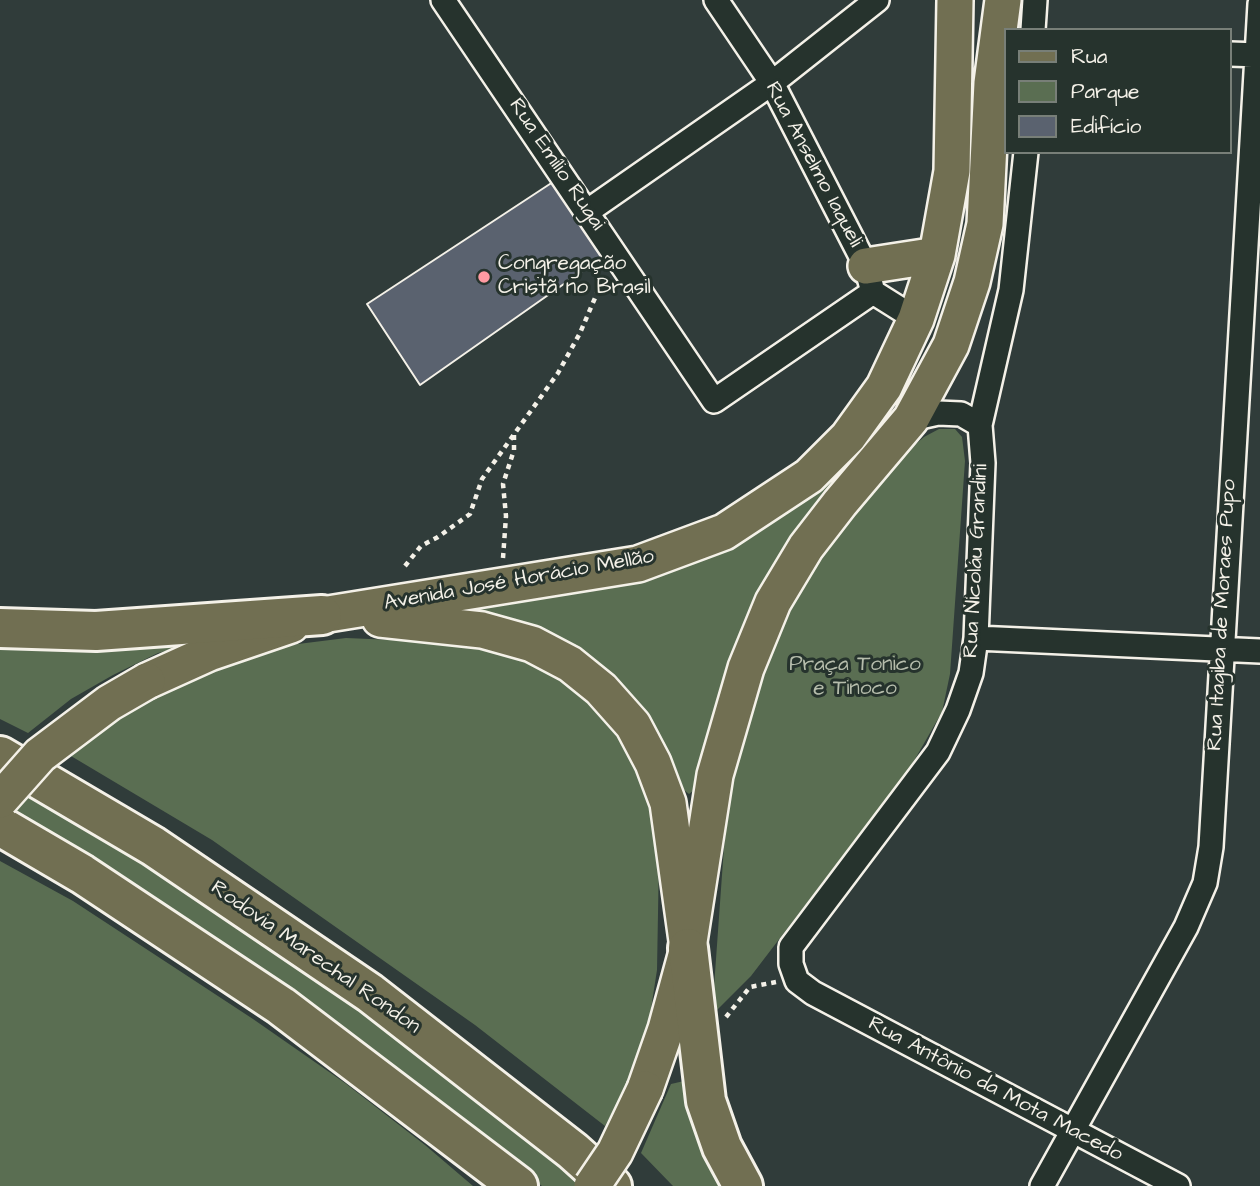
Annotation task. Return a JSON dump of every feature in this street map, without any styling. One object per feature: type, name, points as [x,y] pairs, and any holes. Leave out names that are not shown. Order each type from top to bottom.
[{"type":"highway","points":[[0,628],[96,631],[322,615]]},
{"type":"highway","name":"Rodovia Marechal Rondon","points":[[0,756],[153,846],[370,993],[563,1143],[612,1186]]},
{"type":"highway","points":[[0,826],[82,874],[281,1006],[518,1186]]},
{"type":"highway","points":[[688,948],[706,1101],[722,1147],[743,1186]]},
{"type":"main road","name":"Avenida José Horácio Mellão","points":[[322,615],[638,564],[724,532],[809,476],[848,437],[884,387],[916,319],[937,255],[952,171],[955,0]]},
{"type":"main road","points":[[592,1186],[615,1152],[645,1089],[666,1029],[688,948],[715,775],[746,668],[773,601],[806,547],[839,503],[911,419],[951,345],[972,282],[985,224],[1003,0]]},
{"type":"main road","points":[[869,279],[937,255]]},
{"type":"main road","points":[[0,800],[40,755],[109,703],[147,681],[209,653],[322,615],[482,630],[532,644],[570,664],[601,689],[633,725],[653,763],[668,803],[688,948]]},
{"type":"street","name":"Rua Emílio Rugai","points":[[443,0],[714,401],[869,279]]},
{"type":"street","name":"Rua Anselmo Iaqueli","points":[[716,0],[772,83],[869,279]]},
{"type":"street","points":[[588,211],[772,83],[877,0]]},
{"type":"street","points":[[1033,28],[1035,0]]},
{"type":"street","name":"Rua Itagiba de Moraes Pupo","points":[[1042,1186],[1070,1131],[1186,927],[1205,883],[1211,846],[1220,650],[1259,55],[1260,4]]},
{"type":"street","points":[[1232,54],[1259,55]]},
{"type":"street","name":"Rua Nicoláu Grandini","points":[[791,964],[792,947],[937,752],[958,710],[971,673],[976,638],[984,463],[981,425],[1011,290],[1026,154]]},
{"type":"street","points":[[869,279],[916,319]]},
{"type":"street","points":[[911,419],[938,413],[961,414],[981,425]]},
{"type":"street","points":[[976,638],[1260,652]]},
{"type":"street","name":"Rua Antônio da Mota Macedo","points":[[791,964],[797,981],[813,993],[1178,1186]]},
{"type":"path","points":[[405,566],[421,546],[470,514],[482,479],[558,373],[580,333],[609,267]]},
{"type":"path","points":[[503,559],[506,516],[503,484],[514,450],[514,435]]},
{"type":"path","points":[[698,1050],[750,987],[775,982],[791,964]]},
{"type":"green space","name":"Praça Tonico e Tinoco","points":[[939,429],[955,429],[962,437],[965,461],[950,674],[942,712],[911,766],[858,836],[751,976],[712,1015],[724,847],[736,747],[789,599],[876,478],[924,437]]},
{"type":"green space","points":[[834,468],[841,473],[804,522],[758,596],[736,644],[719,694],[698,787],[689,794],[684,790],[674,763],[646,716],[610,675],[440,606],[572,589]]},
{"type":"green space","points":[[346,638],[442,642],[520,658],[555,676],[591,705],[619,736],[638,770],[652,810],[659,857],[657,970],[648,1028],[629,1082],[605,1126],[475,1025],[212,840],[71,756],[109,723],[153,696],[197,674],[250,655],[298,644]]},
{"type":"green space","points":[[209,640],[158,653],[113,675],[71,699],[28,733],[0,719],[0,649],[133,649]]},
{"type":"green space","points":[[0,772],[52,799],[360,1004],[593,1186],[542,1186],[453,1115],[0,811]]},
{"type":"green space","points":[[0,861],[73,901],[253,1019],[345,1083],[473,1186],[0,1186]]},
{"type":"green space","points":[[684,1081],[729,1186],[673,1186],[641,1153],[671,1084]]},
{"type":"building","points":[[559,178],[608,253],[420,385],[367,304]]},
{"type":"place","name":"Congregação Cristã no Brasil","points":[[484,277]]}]
